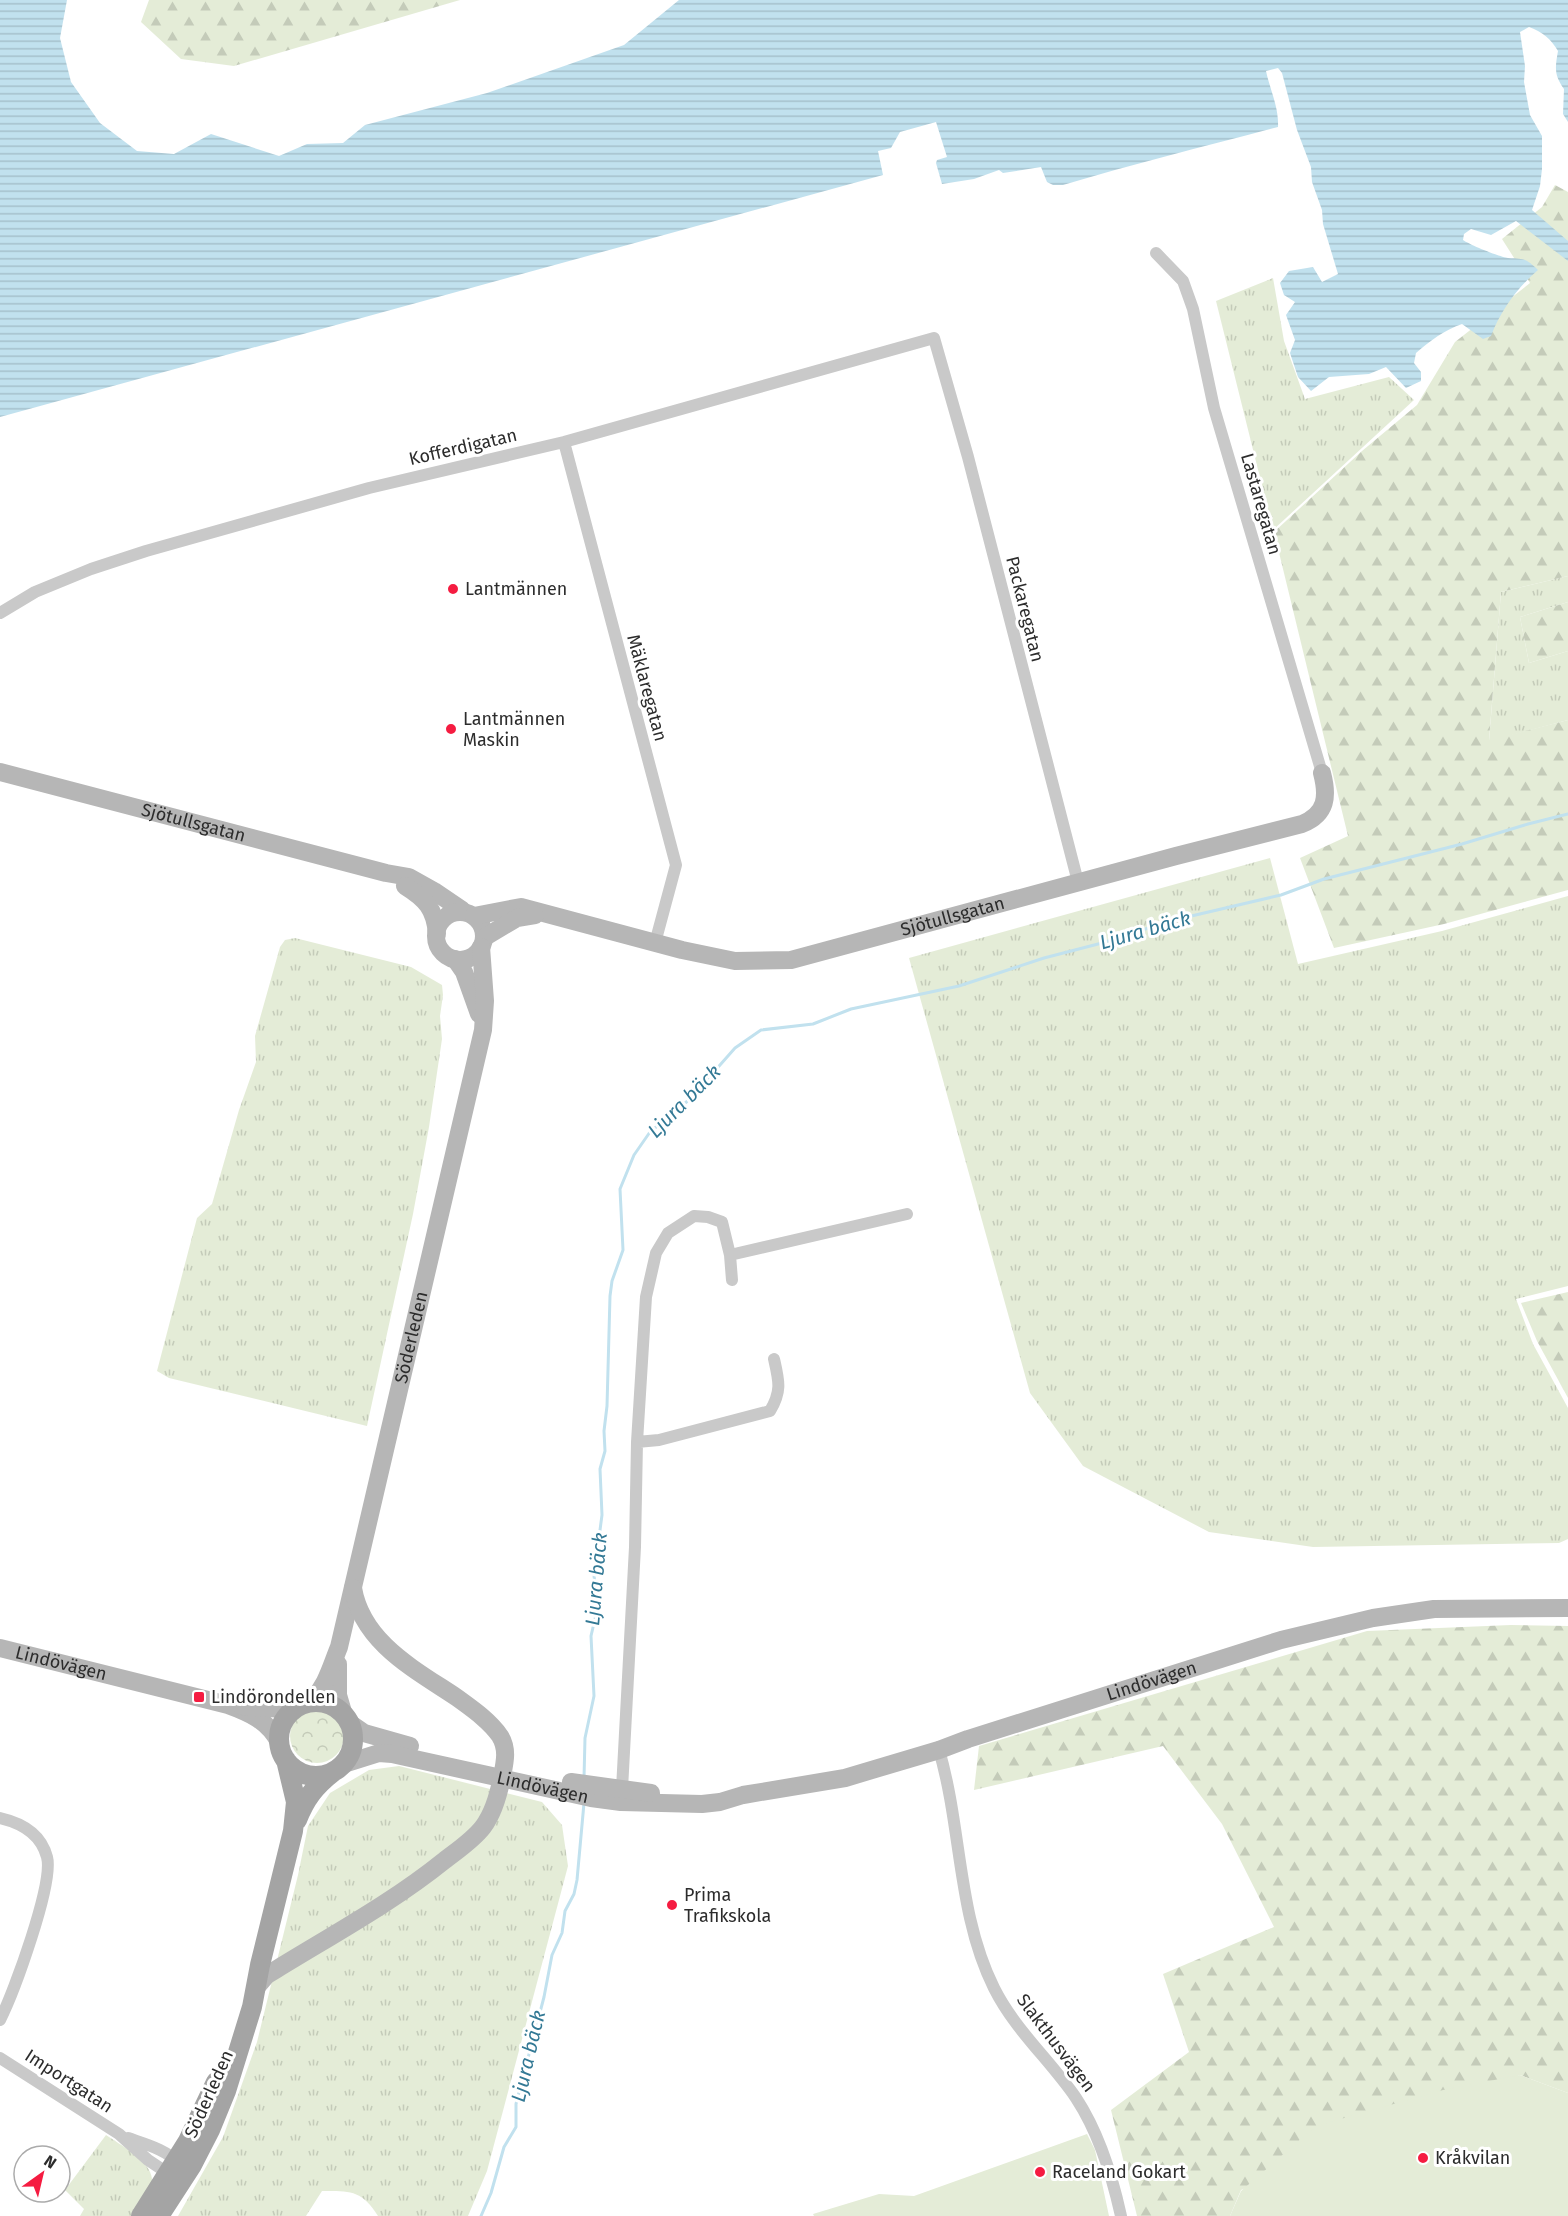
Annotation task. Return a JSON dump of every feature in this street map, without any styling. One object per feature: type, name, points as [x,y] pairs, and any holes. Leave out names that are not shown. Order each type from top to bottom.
[{"type":"main road","name":"Sjötullsgatan","points":[[0,772],[386,873],[409,877],[468,913],[521,907],[540,914],[735,962],[791,960],[1302,824],[1315,819],[1322,809],[1325,787],[1322,773]]},
{"type":"main road","name":"Sjötullsgatan","points":[[386,873],[422,896],[434,914],[437,934]]},
{"type":"main road","points":[[454,913],[468,913],[482,927],[483,942],[470,957],[455,959],[441,950],[437,934],[442,920],[454,913]]},
{"type":"main road","name":"Sjötullsgatan","points":[[483,942],[517,918],[540,914]]},
{"type":"main road","name":"Söderleden","points":[[302,1705],[323,1689],[339,1647],[483,1030],[485,1001],[483,942]]},
{"type":"main road","name":"Söderleden","points":[[455,959],[464,972],[476,1001],[483,1030]]},
{"type":"main road","points":[[255,1989],[267,1975],[417,1883],[466,1844],[483,1827],[492,1811],[502,1773],[505,1748],[500,1737],[484,1718],[402,1663],[385,1646],[365,1622],[354,1597],[353,1586]]},
{"type":"main road","name":"Lindövägen","points":[[338,1768],[380,1753],[392,1754],[502,1773],[585,1791],[621,1802],[702,1804],[720,1802],[743,1795],[845,1778],[1281,1640],[1373,1618],[1434,1609],[1568,1608]]},
{"type":"main road","name":"Söderleden","points":[[339,1647],[338,1695],[347,1718]]},
{"type":"main road","name":"Lindövägen","points":[[0,1648],[245,1711],[262,1721],[274,1732],[282,1751]]},
{"type":"main road","points":[[328,1703],[347,1718],[354,1734],[353,1745],[338,1768],[320,1776],[307,1775],[295,1770],[282,1751],[280,1729],[285,1718],[302,1705],[328,1703]]},
{"type":"main road","name":"Lindövägen","points":[[228,1705],[260,1708],[302,1705]]},
{"type":"main road","name":"Lindövägen","points":[[347,1718],[364,1733],[377,1738],[502,1773]]},
{"type":"main road","name":"Söderleden","points":[[141,2216],[210,2130],[239,2052],[293,1831],[296,1802],[282,1751]]},
{"type":"main road","name":"Söderleden","points":[[293,1831],[315,1787],[338,1768]]},
{"type":"main road","name":"Lindövägen","points":[[585,1791],[622,1789],[683,1795],[743,1795]]},
{"type":"main road","name":"Söderleden","points":[[159,2216],[177,2170],[213,2092],[260,1965]]},
{"type":"street","name":"Lastaregatan","points":[[1156,253],[1184,281],[1193,309],[1214,408],[1322,773]]},
{"type":"street","name":"Kofferdigatan","points":[[0,613],[35,591],[146,551],[369,488],[564,442],[934,338],[936,345]]},
{"type":"street","name":"Packaregatan","points":[[936,345],[968,457],[1078,882]]},
{"type":"street","name":"Mäklaregatan","points":[[564,442],[676,865],[655,943]]},
{"type":"street","points":[[730,1255],[907,1214]]},
{"type":"street","points":[[622,1789],[635,1547],[637,1442],[646,1297],[656,1253],[668,1233],[694,1216],[722,1221],[730,1255],[732,1280]]},
{"type":"street","points":[[637,1442],[659,1440],[770,1411],[776,1401],[780,1383],[774,1359]]},
{"type":"street","name":"Slakthusvägen","points":[[939,1750],[946,1771],[953,1808],[972,1934],[980,1957],[994,1989],[1011,2018],[1074,2096],[1092,2125],[1121,2216]]},
{"type":"street","points":[[0,1818],[15,1821],[31,1830],[43,1845],[48,1859],[45,1885],[28,1946],[12,1996],[0,2020]]},
{"type":"street","name":"Importgatan","points":[[0,2058],[119,2134],[156,2148],[177,2170]]},
{"type":"green space","points":[[149,0],[460,0],[234,66],[181,59],[141,22]]},
{"type":"green space","points":[[1555,185],[1568,192],[1568,576],[1501,592],[1489,740],[1568,720],[1568,890],[1444,924],[1334,948],[1300,858],[1348,836],[1274,532],[1362,451],[1417,405],[1455,342],[1530,283],[1502,239],[1542,207]]},
{"type":"green space","points":[[1273,278],[1284,341],[1305,399],[1389,377],[1414,400],[1273,530],[1216,301]]},
{"type":"green space","points":[[1568,576],[1568,602],[1520,617],[1529,663],[1568,651],[1568,720],[1489,741],[1501,592]]},
{"type":"green space","points":[[1568,602],[1568,651],[1529,663],[1520,617]]},
{"type":"green space","points":[[1270,858],[1298,964],[1442,931],[1568,896],[1568,1286],[1516,1299],[1533,1344],[1568,1408],[1568,1539],[1559,1543],[1313,1547],[1209,1532],[1083,1466],[1030,1393],[909,958]]},
{"type":"green space","points":[[295,938],[411,967],[442,985],[440,1016],[442,1039],[429,1127],[413,1214],[367,1426],[169,1378],[157,1371],[197,1218],[212,1204],[239,1110],[256,1062],[255,1036],[280,947],[285,940]]},
{"type":"green space","points":[[1568,1292],[1568,1398],[1537,1341],[1521,1303]]},
{"type":"green space","points":[[1511,1625],[1568,1626],[1568,2093],[1520,2075],[1241,2190],[1230,2216],[1137,2216],[1111,2110],[1189,2052],[1163,1974],[1274,1927],[1222,1824],[1163,1746],[974,1790],[979,1746],[1367,1631]]},
{"type":"green space","points":[[312,1709],[322,1709],[332,1713],[340,1721],[344,1736],[340,1751],[332,1759],[322,1763],[312,1763],[302,1759],[294,1751],[290,1741],[290,1731],[294,1721],[302,1713]]},
{"type":"green space","points":[[399,1766],[542,1802],[562,1825],[568,1866],[487,2171],[468,2216],[378,2216],[361,2197],[348,2192],[322,2191],[306,2216],[178,2216],[223,2137],[257,2042],[308,1826],[330,1793],[369,1770]]},
{"type":"green space","name":"Kråkvilan","points":[[1520,2075],[1568,2093],[1568,2216],[1230,2216],[1241,2191],[1316,2126],[1443,2090]]},
{"type":"green space","name":"Raceland Gokart","points":[[1087,2134],[1095,2150],[1109,2216],[814,2216],[813,2214],[879,2194],[914,2196]]},
{"type":"green space","points":[[106,2135],[134,2154],[146,2166],[150,2172],[152,2184],[133,2216],[80,2216],[84,2209],[72,2197],[72,2181]]},
{"type":"water","points":[[0,0],[67,0],[60,38],[71,82],[100,123],[137,151],[174,154],[211,134],[279,156],[307,144],[343,143],[365,125],[487,93],[624,45],[679,0],[1568,0],[1568,122],[1563,114],[1564,89],[1558,80],[1556,71],[1558,51],[1549,39],[1538,31],[1529,27],[1520,32],[1525,66],[1524,82],[1530,115],[1542,136],[1540,186],[1532,210],[1568,241],[1568,261],[1516,221],[1491,235],[1471,229],[1464,234],[1463,240],[1478,248],[1508,258],[1524,260],[1538,270],[1510,300],[1491,336],[1483,339],[1462,324],[1443,333],[1416,353],[1414,363],[1421,372],[1421,381],[1406,388],[1386,367],[1369,374],[1329,377],[1311,391],[1298,377],[1290,353],[1295,340],[1286,315],[1295,302],[1284,295],[1280,283],[1289,271],[1313,267],[1322,282],[1338,274],[1323,224],[1322,210],[1312,182],[1311,167],[1297,130],[1282,73],[1278,68],[1266,71],[1276,106],[1278,127],[1063,185],[1053,185],[1047,182],[1041,167],[1003,173],[999,170],[974,179],[942,184],[936,163],[937,160],[947,157],[936,122],[900,132],[891,148],[878,151],[883,175],[0,417]]},
{"type":"waterway","name":"Ljura bäck","points":[[584,1778],[585,1738],[594,1696],[591,1636],[597,1610],[594,1575],[602,1515],[600,1469],[605,1451],[610,1296],[612,1281],[623,1250],[620,1189],[634,1155],[650,1132],[690,1099],[735,1048],[761,1030],[813,1024],[851,1009],[959,986],[1170,921],[1281,895],[1324,879],[1568,814]]},
{"type":"waterway","name":"Ljura bäck","points":[[481,2216],[491,2193],[504,2147],[516,2127],[516,2104],[544,1997],[552,1955],[562,1933],[565,1911],[574,1894],[577,1880],[584,1803]]},
{"type":"place","name":"Lantmännen","points":[[453,589]]},
{"type":"place","name":"Lantmännen Maskin","points":[[451,729]]},
{"type":"place","name":"Lindörondellen","points":[[199,1697]]},
{"type":"place","name":"Prima Trafikskola","points":[[672,1905]]},
{"type":"place","name":"Kråkvilan","points":[[1423,2158]]},
{"type":"place","name":"Raceland Gokart","points":[[1040,2172]]}]
